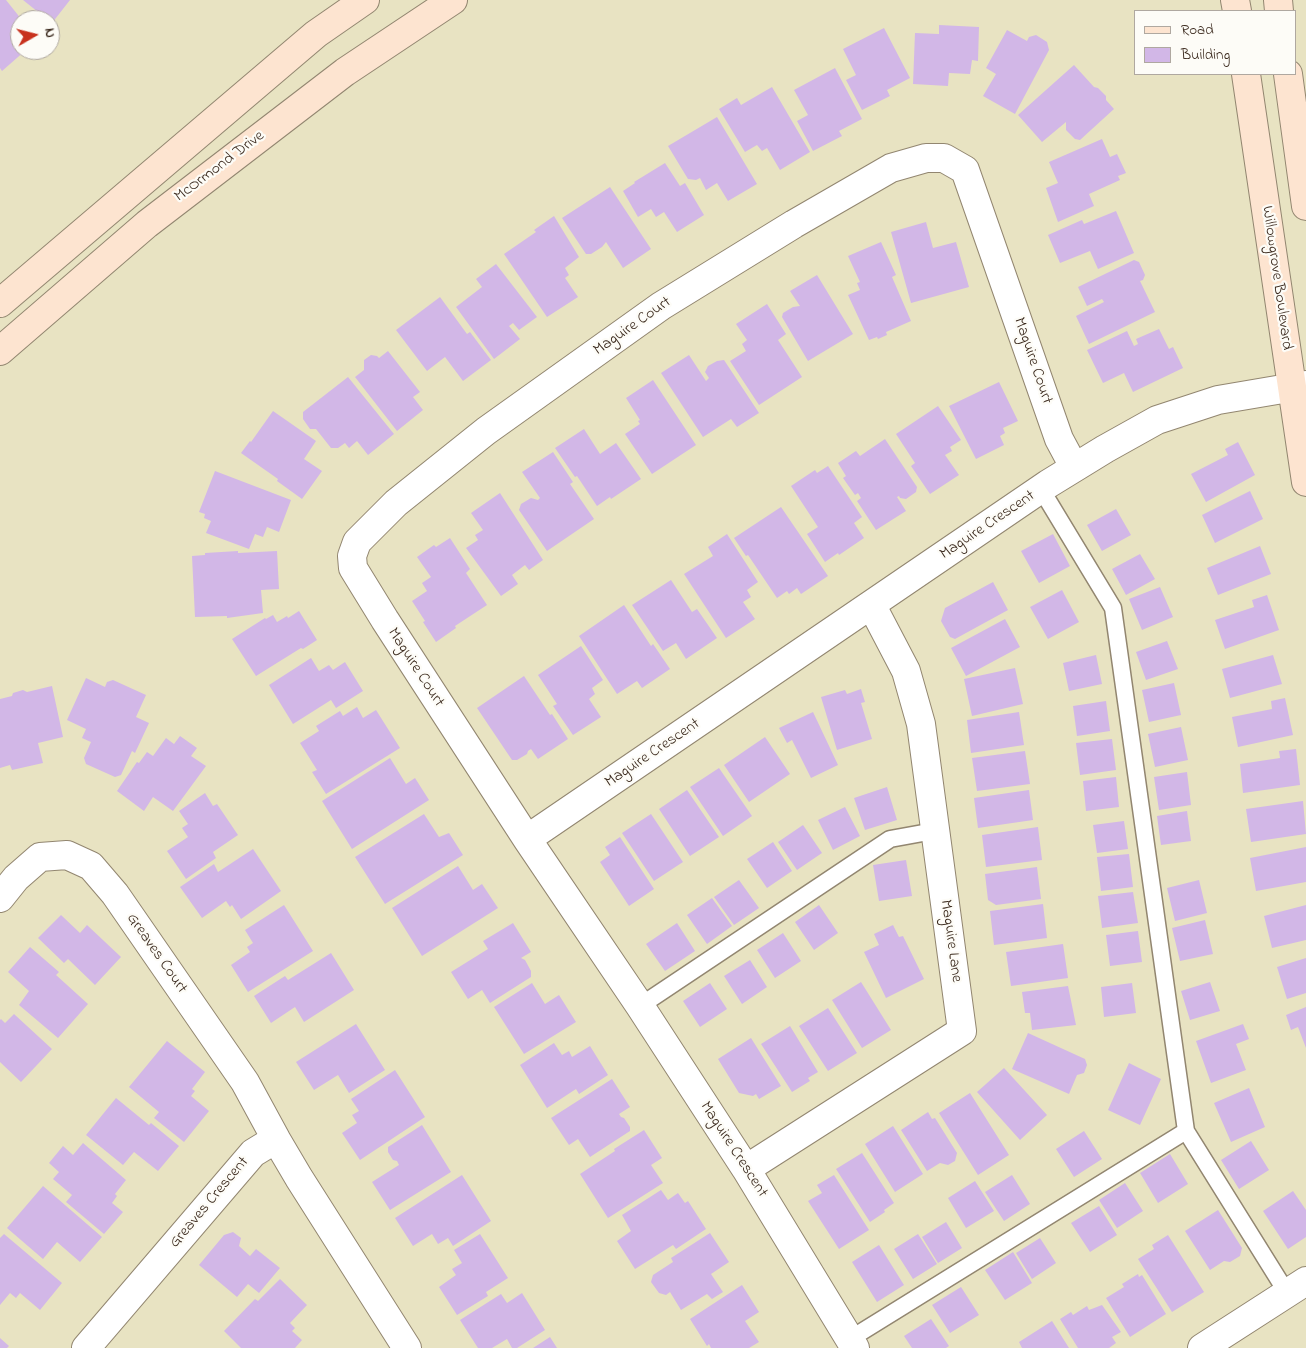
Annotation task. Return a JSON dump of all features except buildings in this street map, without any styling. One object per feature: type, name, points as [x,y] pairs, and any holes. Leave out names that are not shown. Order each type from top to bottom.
[{"type":"main road","points":[[0,303],[316,34],[365,0]]},
{"type":"main road","name":"McOrmond Drive","points":[[0,351],[147,224],[345,72],[453,0]]},
{"type":"main road","name":"Willowgrove Boulevard","points":[[1246,75],[1299,386],[1306,482]]},
{"type":"main road","points":[[1288,75],[1306,206]]},
{"type":"street","name":"Maguire Court","points":[[527,839],[385,620],[353,568],[352,556],[357,542],[396,503],[486,431],[661,306],[794,224],[891,168],[926,158],[944,158],[966,170],[1059,439],[1074,467]]},
{"type":"street","name":"Maguire Crescent","points":[[852,1343],[746,1169],[640,1006],[527,839],[1074,467],[1157,420],[1218,400],[1299,386]]},
{"type":"street","name":"Maguire Lane","points":[[746,1169],[962,1031],[921,724],[906,671],[872,606]]},
{"type":"street","name":"Greaves Court","points":[[0,898],[16,878],[40,857],[67,855],[91,866],[115,894],[245,1082],[276,1139]]},
{"type":"street","name":"Greaves Crescent","points":[[86,1348],[253,1152],[276,1139]]},
{"type":"street","points":[[276,1139],[407,1348]]},
{"type":"street","points":[[1202,1348],[1296,1287]]},
{"type":"lane","points":[[1041,490],[1113,608],[1186,1131],[1296,1287]]},
{"type":"lane","points":[[640,1006],[890,839],[934,831]]},
{"type":"lane","points":[[852,1343],[1186,1131]]}]
